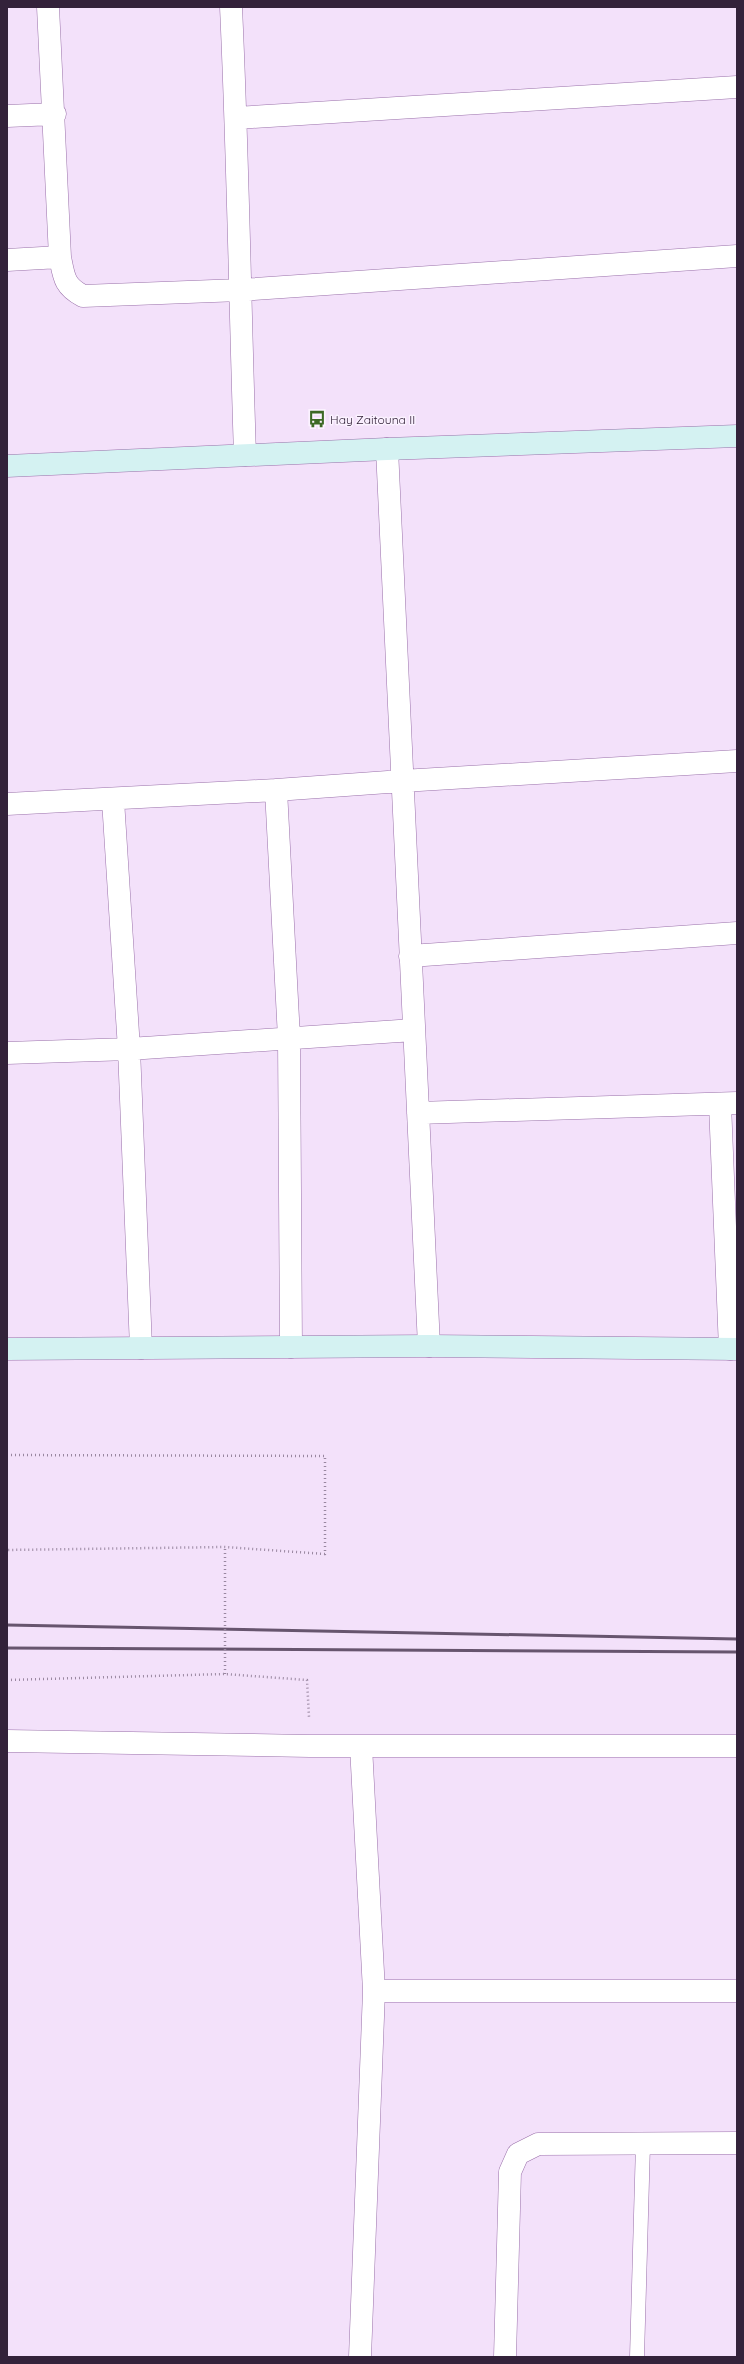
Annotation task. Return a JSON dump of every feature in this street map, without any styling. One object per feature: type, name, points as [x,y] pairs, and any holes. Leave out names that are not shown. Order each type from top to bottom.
[{"type":"street","points":[[48,7],[55,114],[60,257],[64,278],[70,290],[83,296],[240,290],[737,256]]},
{"type":"street","points":[[231,7],[236,118],[245,455]]},
{"type":"street","points":[[236,118],[737,87]]},
{"type":"street","points":[[7,116],[55,114]]},
{"type":"street","points":[[7,260],[60,257]]},
{"type":"street","points":[[7,466],[387,449],[737,436]]},
{"type":"street","points":[[387,449],[429,1346]]},
{"type":"street","points":[[7,804],[113,800],[737,761]]},
{"type":"street","points":[[276,790],[289,1038],[291,1347]]},
{"type":"street","points":[[113,800],[129,1049],[141,1348]]},
{"type":"street","points":[[410,956],[737,933]]},
{"type":"street","points":[[7,1053],[129,1049],[414,1030]]},
{"type":"street","points":[[7,1349],[429,1346],[734,1349],[729,1104],[418,1113]]},
{"type":"street","points":[[7,1741],[310,1746],[737,1746]]},
{"type":"street","points":[[360,2357],[374,1991],[361,1746]]},
{"type":"street","points":[[374,1991],[737,1992]]},
{"type":"street","points":[[505,2357],[510,2172],[518,2154],[538,2144],[737,2143]]},
{"type":"lane","points":[[637,2357],[643,2144]]},
{"type":"path","points":[[7,1455],[324,1456],[325,1554],[225,1547],[7,1550]]},
{"type":"path","points":[[225,1547],[225,1674]]},
{"type":"path","points":[[7,1680],[225,1674],[307,1680],[310,1746]]},
{"type":"railway","points":[[7,1625],[737,1639]]},
{"type":"railway","points":[[7,1648],[737,1652]]},
{"type":"place","name":"Hay Zaitouna II","points":[[317,419]]}]
